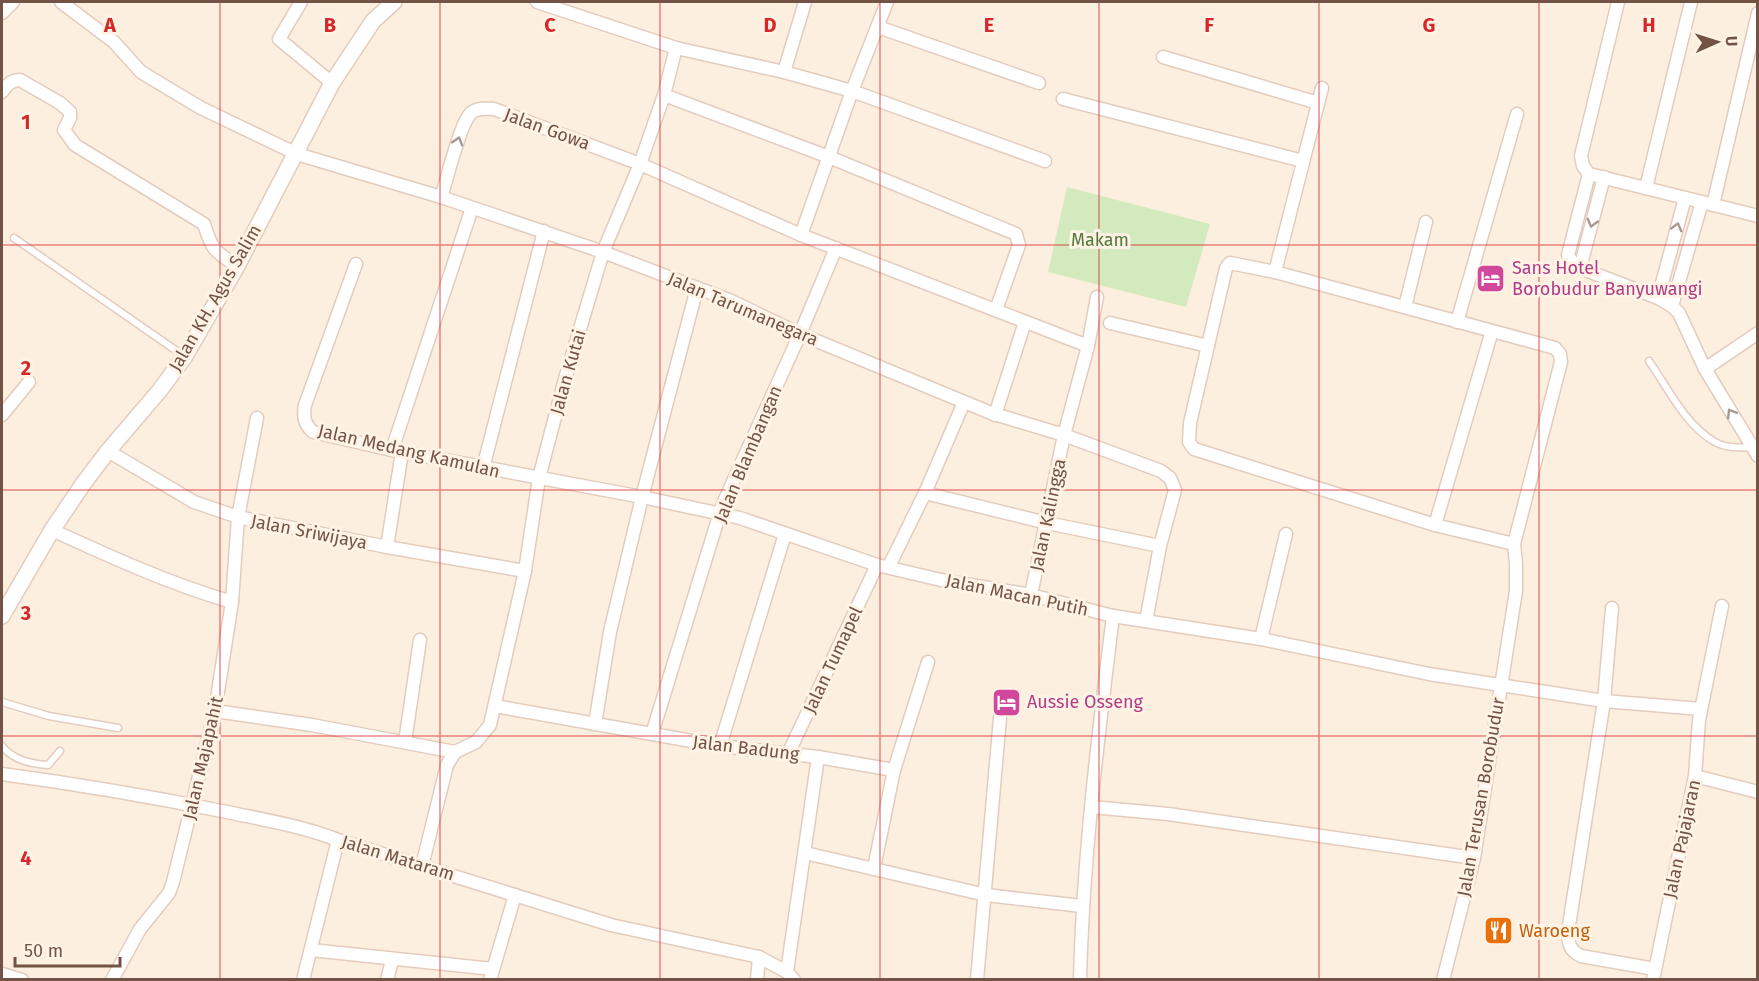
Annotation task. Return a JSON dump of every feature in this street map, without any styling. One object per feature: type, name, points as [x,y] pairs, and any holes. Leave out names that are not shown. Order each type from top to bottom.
[{"type":"street","points":[[2,13],[13,2]]},
{"type":"street","name":"Jalan Tarumanegara","points":[[62,2],[114,42],[127,58],[151,79],[201,108],[297,154],[441,197],[603,252],[729,300],[800,334],[995,415],[1064,435],[1161,471],[1170,478],[1175,490],[1160,546]]},
{"type":"street","points":[[301,2],[279,39],[332,83]]},
{"type":"street","name":"Jalan KH. Agus Salim","points":[[2,616],[52,530],[108,451],[160,390],[185,356],[237,266],[332,83],[373,21],[394,2]]},
{"type":"street","points":[[537,2],[676,48],[784,72],[852,91],[1045,161]]},
{"type":"street","points":[[784,72],[805,2]]},
{"type":"street","points":[[801,235],[852,91],[887,2]]},
{"type":"street","points":[[1618,2],[1581,156],[1583,166],[1589,174],[1758,216]]},
{"type":"street","points":[[1646,188],[1690,2]]},
{"type":"street","points":[[1672,306],[1707,203],[1758,13]]},
{"type":"street","points":[[878,27],[1039,82]]},
{"type":"street","name":"Jalan Kutai","points":[[455,752],[476,742],[488,730],[525,571],[539,478],[603,252],[640,164],[664,95],[676,48]]},
{"type":"street","points":[[1163,57],[1318,103]]},
{"type":"street","points":[[2,92],[8,84],[16,80],[60,102],[70,112],[64,130],[75,145],[204,224],[208,240],[214,250],[237,266]]},
{"type":"street","points":[[1275,272],[1322,88]]},
{"type":"street","points":[[664,95],[829,157],[1016,234],[1019,245],[996,310]]},
{"type":"street","points":[[1063,99],[1303,161]]},
{"type":"street","name":"Jalan Gowa","points":[[441,197],[462,131],[470,114],[477,110],[494,110],[640,164]]},
{"type":"street","points":[[1457,322],[1517,114]]},
{"type":"street","points":[[640,164],[801,235],[1088,346]]},
{"type":"street","points":[[1589,174],[1568,255],[1572,262],[1580,268],[1658,298],[1679,313],[1705,369],[1755,451]]},
{"type":"street","points":[[1580,268],[1605,177]]},
{"type":"street","points":[[1658,298],[1685,198]]},
{"type":"street","points":[[387,548],[397,451],[472,208]]},
{"type":"street","points":[[1404,307],[1426,222]]},
{"type":"street","points":[[483,468],[544,231]]},
{"type":"street","name":"Jalan Blambangan","points":[[652,734],[722,506],[800,334],[836,248]]},
{"type":"street","points":[[1435,525],[1492,331],[1275,272],[1230,263],[1226,268],[1188,435],[1194,450],[1435,525],[1514,544]]},
{"type":"street","name":"Jalan Medang Kamulan","points":[[356,264],[305,405],[304,415],[308,428],[313,432],[397,451],[539,478]]},
{"type":"street","points":[[595,724],[610,632],[642,496],[697,288]]},
{"type":"street","name":"Jalan Kalingga","points":[[1031,595],[1064,435],[1088,346],[1097,297]]},
{"type":"street","points":[[995,415],[1025,322]]},
{"type":"street","points":[[1110,323],[1208,346]]},
{"type":"street","name":"Jalan Terusan Borobudur","points":[[1443,980],[1474,858],[1516,591],[1514,544],[1561,362],[1560,354],[1555,348],[1492,331]]},
{"type":"street","points":[[1705,369],[1758,333]]},
{"type":"street","points":[[2,415],[28,382]]},
{"type":"street","name":"Jalan Tumapel","points":[[788,754],[883,566],[925,493],[964,402]]},
{"type":"street","name":"Jalan Majapahit","points":[[112,980],[140,929],[169,893],[192,805],[215,711],[232,602],[238,517],[256,418]]},
{"type":"street","name":"Jalan Sriwijaya","points":[[108,451],[194,502],[238,517],[387,548],[525,571]]},
{"type":"street","name":"Jalan Macan Putih","points":[[539,478],[642,496],[740,518],[883,566],[941,580],[1031,595],[1113,616],[1261,639],[1429,674],[1501,685],[1604,700],[1702,703]]},
{"type":"street","points":[[925,493],[1047,523],[1160,546],[1146,621]]},
{"type":"street","points":[[52,530],[166,580],[232,602]]},
{"type":"street","points":[[720,746],[785,534]]},
{"type":"street","points":[[1261,639],[1286,534]]},
{"type":"street","name":"Jalan Pajajaran","points":[[1654,974],[1695,776],[1702,703],[1722,606]]},
{"type":"street","points":[[1612,608],[1604,700],[1568,943],[1574,953],[1581,956],[1654,974]]},
{"type":"street","points":[[1080,980],[1082,906],[1097,743],[1113,616]]},
{"type":"street","points":[[405,742],[420,640]]},
{"type":"street","points":[[874,868],[894,770],[928,662]]},
{"type":"street","name":"Jalan Badung","points":[[495,706],[720,746],[818,757],[790,976]]},
{"type":"street","points":[[215,711],[312,725],[455,752],[447,765],[422,866]]},
{"type":"street","points":[[977,980],[1000,718]]},
{"type":"street","points":[[818,757],[894,770]]},
{"type":"street","name":"Jalan Mataram","points":[[2,774],[71,783],[311,829],[338,840],[611,925],[759,957],[790,976]]},
{"type":"street","points":[[1695,776],[1758,792]]},
{"type":"street","points":[[1092,807],[1168,814],[1474,858]]},
{"type":"street","points":[[303,980],[338,840]]},
{"type":"street","points":[[805,853],[986,895],[1082,906]]},
{"type":"street","points":[[311,950],[491,974],[515,895]]},
{"type":"street","points":[[758,980],[759,957]]},
{"type":"street","points":[[387,980],[392,960]]},
{"type":"street","points":[[2,974],[22,980]]},
{"type":"lane","points":[[14,238],[185,356]]},
{"type":"lane","points":[[1650,361],[1695,427],[1716,443],[1755,451]]},
{"type":"lane","points":[[2,702],[49,716],[118,728]]},
{"type":"lane","points":[[2,746],[16,759],[48,765],[60,751]]},
{"type":"green space","name":"Makam","points":[[1067,187],[1210,224],[1186,307],[1048,272]]},
{"type":"place","name":"Sans Hotel Borobudur Banyuwangi","points":[[1491,278]]},
{"type":"place","name":"Aussie Osseng","points":[[1006,702]]},
{"type":"place","name":"Waroeng","points":[[1498,931]]}]
